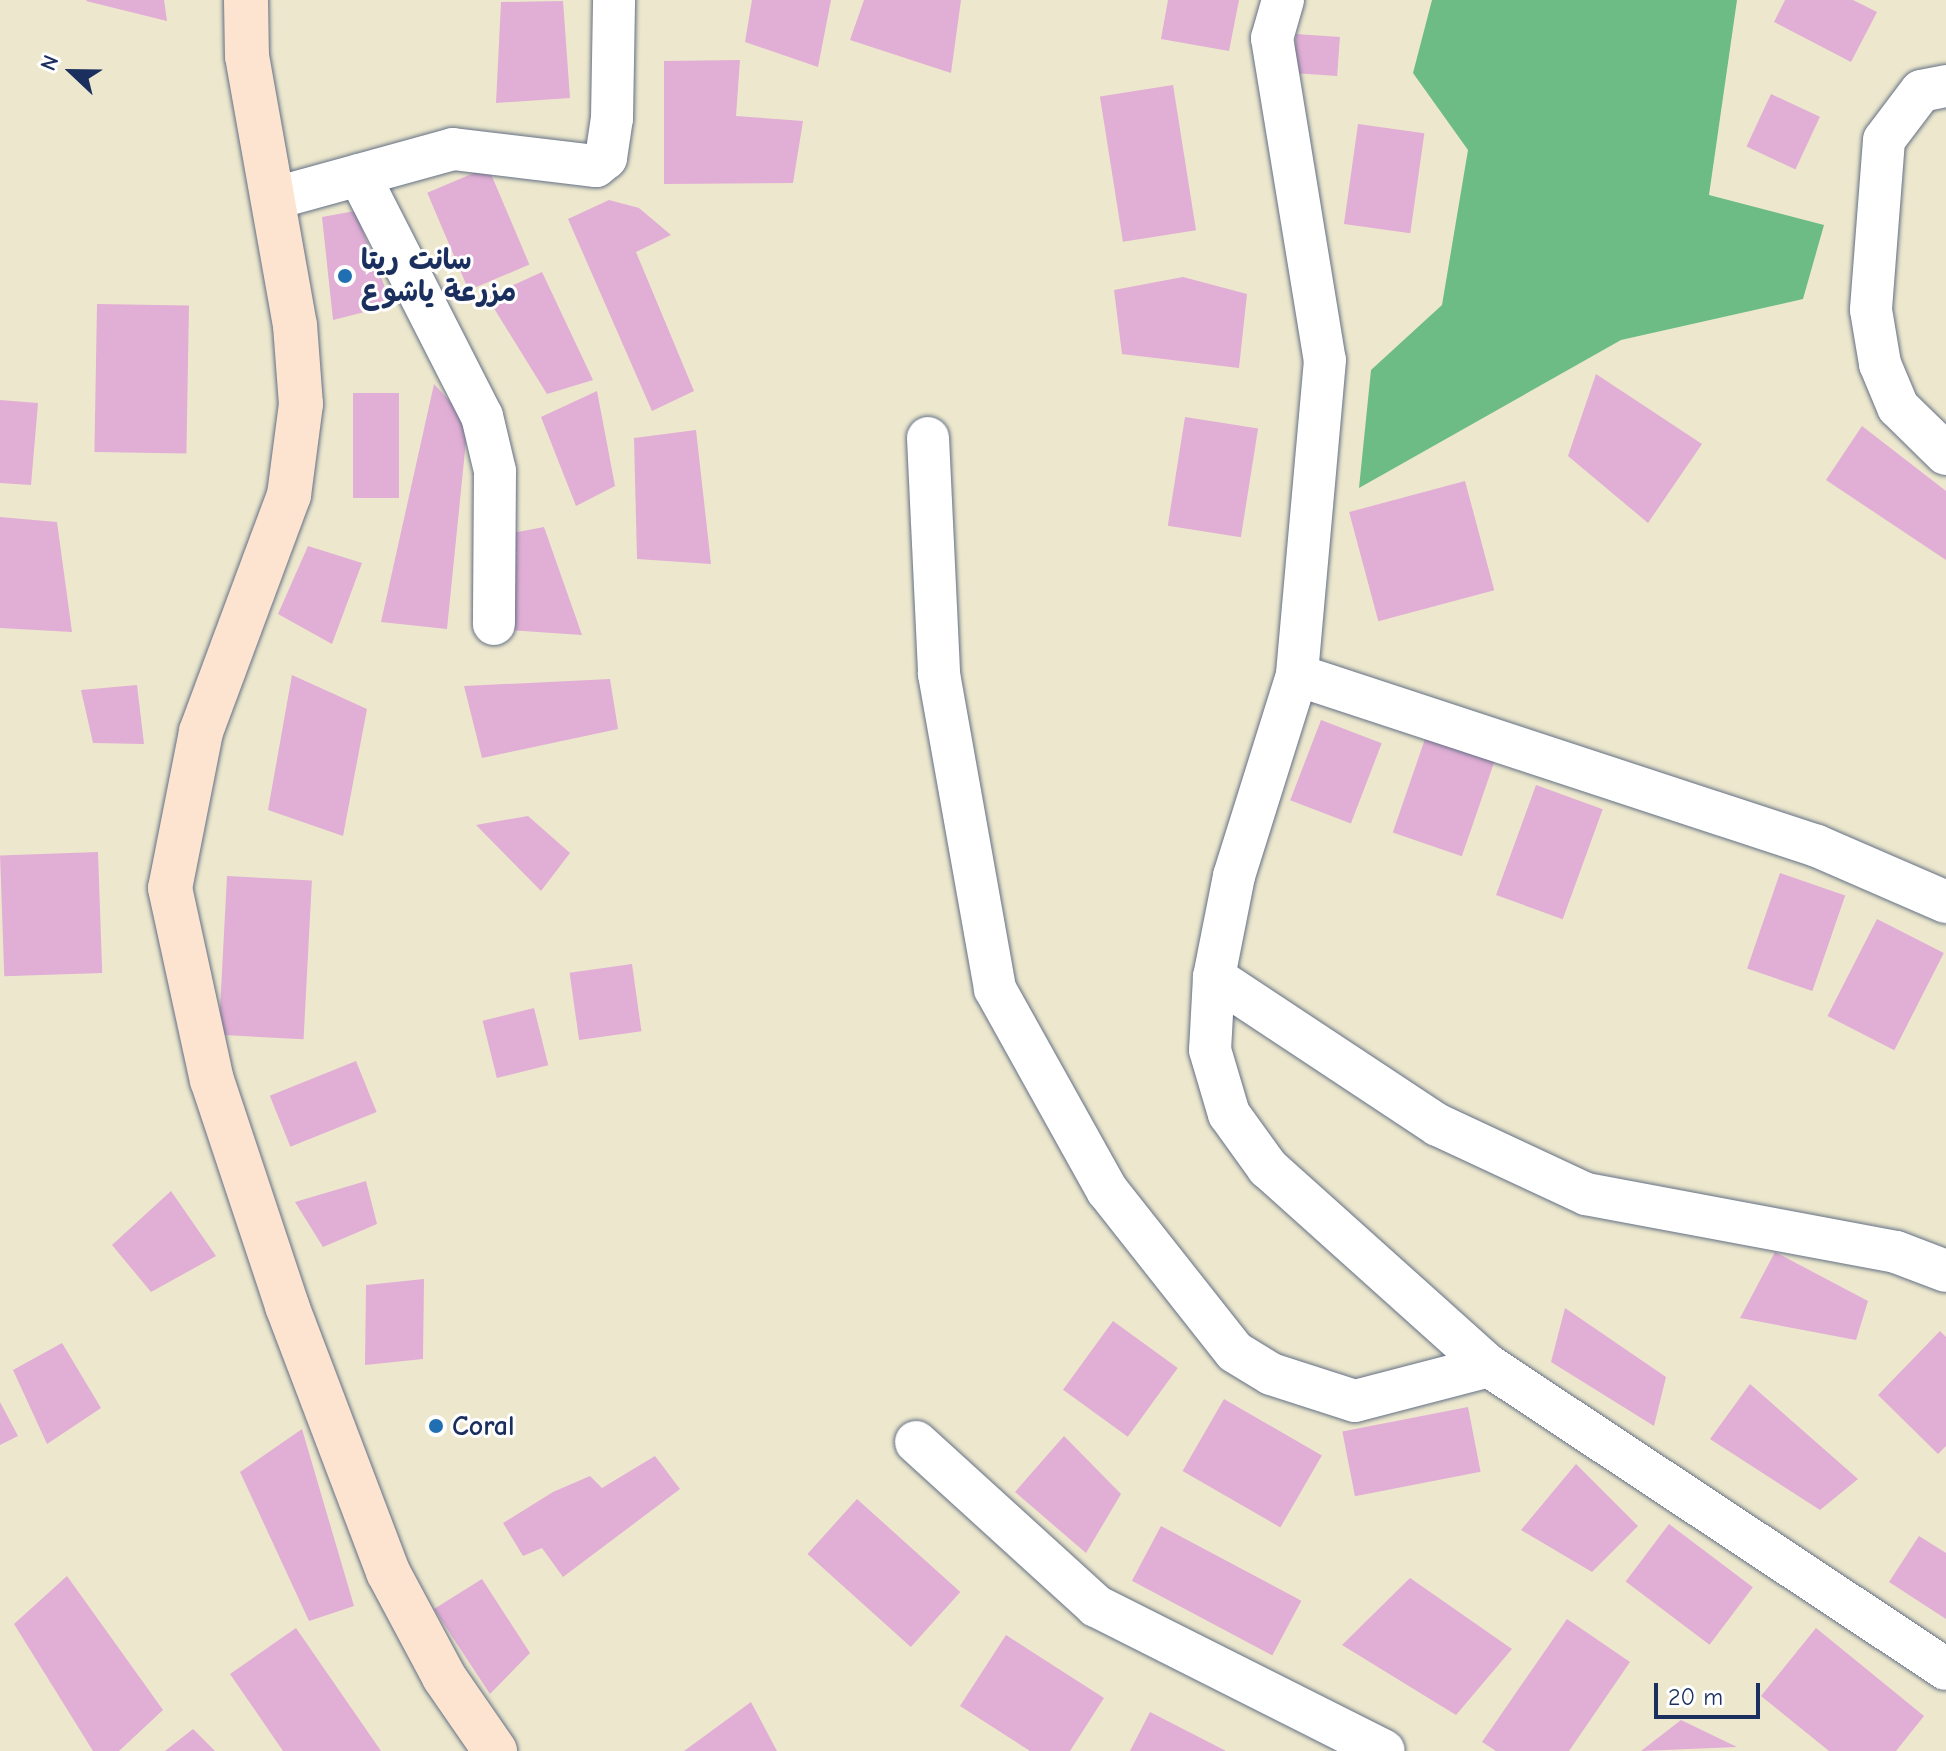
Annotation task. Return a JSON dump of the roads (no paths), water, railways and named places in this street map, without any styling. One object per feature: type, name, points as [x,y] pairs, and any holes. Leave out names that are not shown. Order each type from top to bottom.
[{"type":"street","points":[[246,0],[247,56],[295,325],[301,404],[289,495],[201,732],[177,832],[172,903],[212,1080],[292,1319],[388,1572],[444,1677],[495,1751]]},
{"type":"street","points":[[272,199],[453,149],[596,166],[606,158],[612,118],[614,0]]},
{"type":"street","points":[[1283,0],[1272,38],[1325,360],[1297,675],[1234,876],[1214,977],[1210,1050],[1229,1114],[1268,1168],[1489,1366],[1946,1669]]},
{"type":"street","points":[[1946,86],[1921,91],[1884,140],[1871,310],[1880,364],[1898,407],[1946,454]]},
{"type":"street","points":[[359,175],[482,416],[495,471],[494,624]]},
{"type":"street","points":[[928,438],[939,674],[995,989],[1107,1190],[1235,1352],[1271,1374],[1355,1401],[1489,1366]]},
{"type":"street","points":[[1297,675],[1817,846],[1946,902]]},
{"type":"street","points":[[1214,977],[1438,1125],[1586,1194],[1896,1252],[1946,1271]]},
{"type":"street","points":[[916,1442],[1096,1606],[1384,1751]]},
{"type":"place","name":"سانت ريتا مزرعة ياشوع","points":[[345,276]]},
{"type":"place","name":"Coral","points":[[436,1426]]}]
